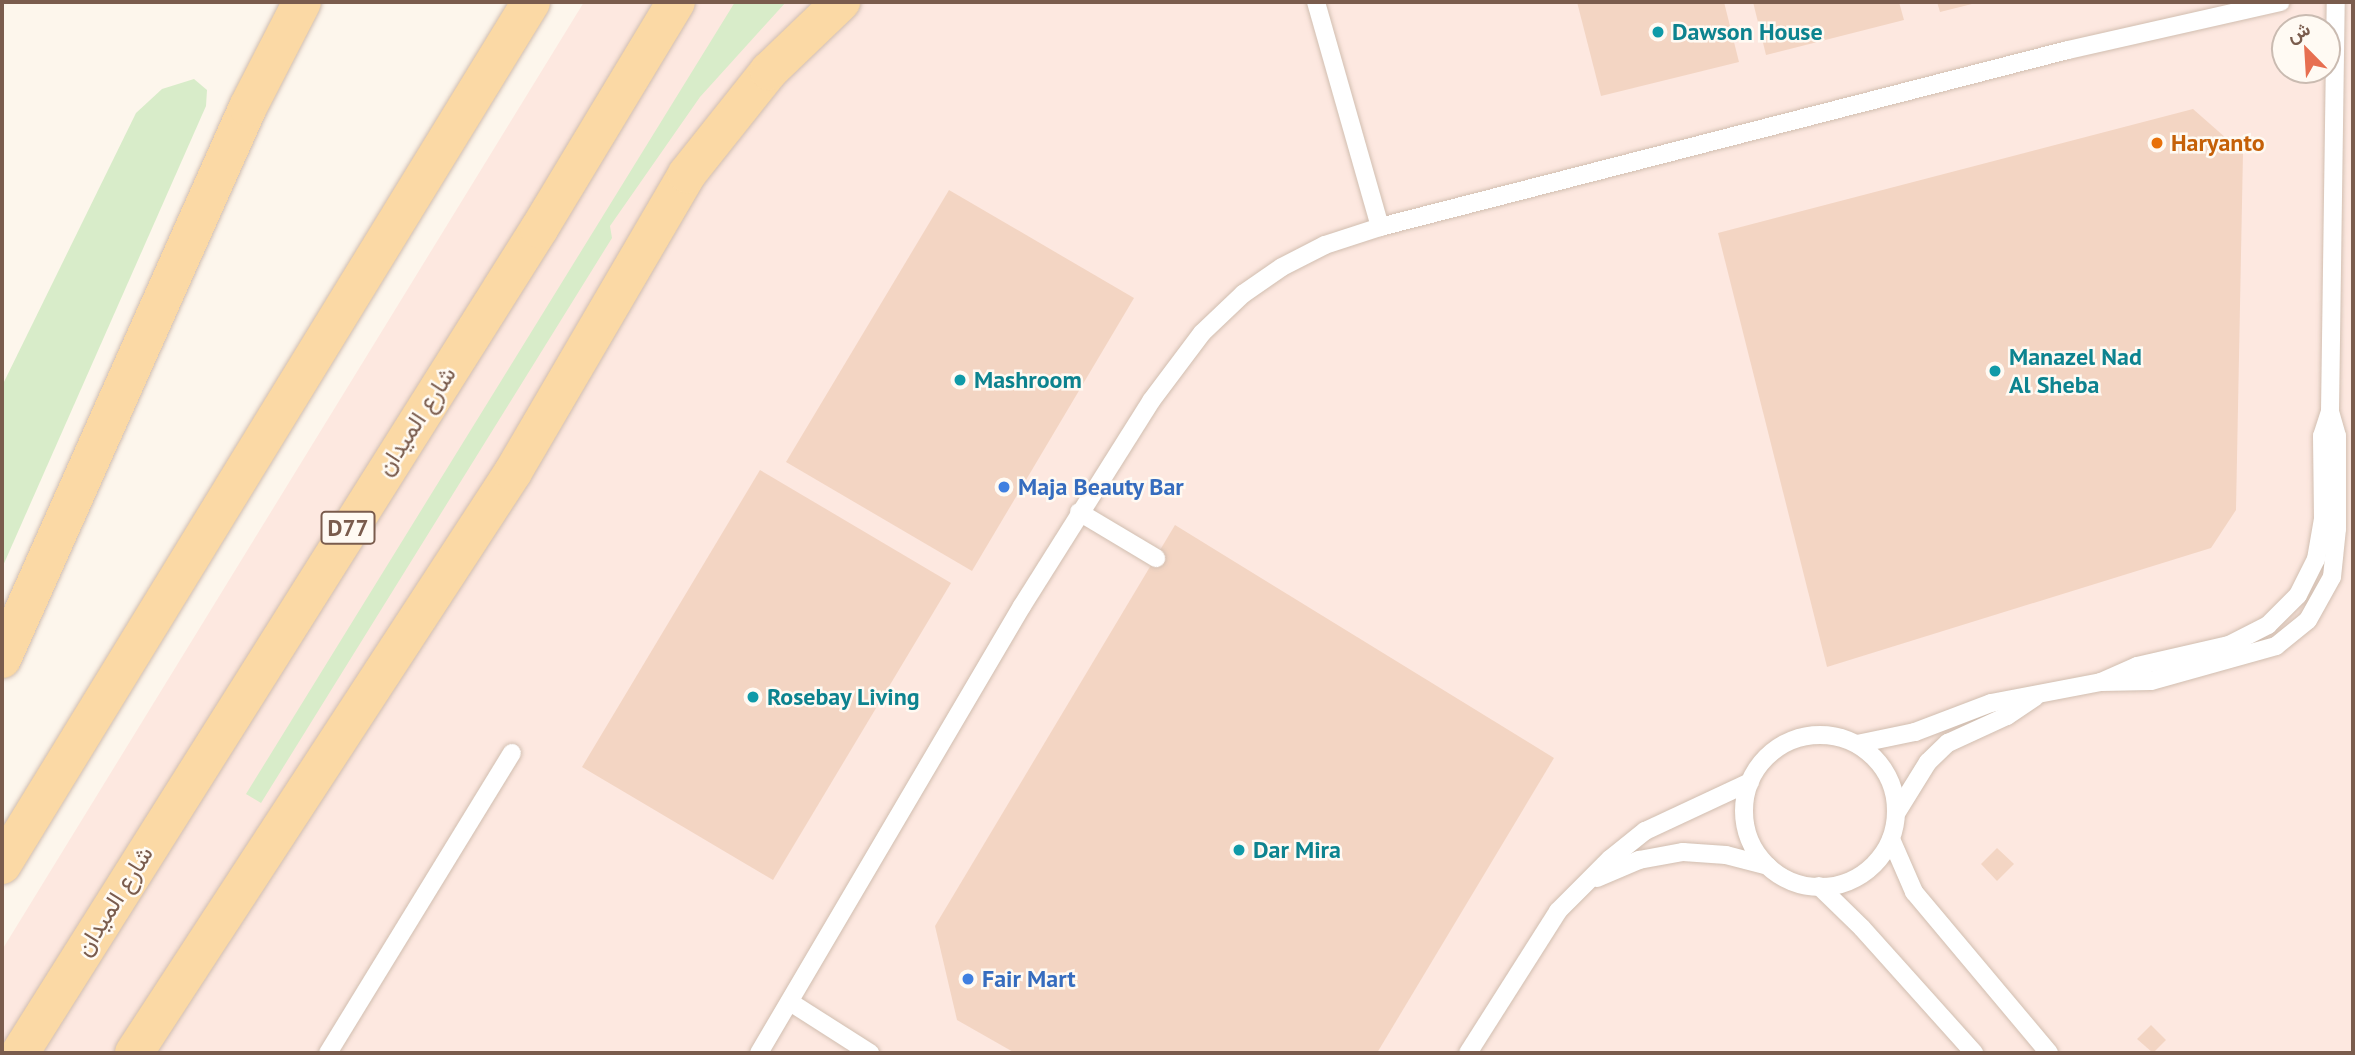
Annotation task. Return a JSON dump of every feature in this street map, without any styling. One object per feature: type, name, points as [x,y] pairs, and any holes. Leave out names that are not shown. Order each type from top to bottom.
[{"type":"main road","points":[[2,659],[248,107],[302,2]]},
{"type":"main road","points":[[2,865],[531,2]]},
{"type":"main road","name":"شارع الميدان","points":[[20,1053],[539,229],[676,2]]},
{"type":"main road","points":[[134,1053],[513,472],[687,174],[769,71],[841,2]]},
{"type":"lane","points":[[1316,2],[1380,227]]},
{"type":"lane","points":[[759,1053],[1079,512],[1177,362],[1202,333],[1243,294],[1282,267],[1325,245],[1380,227],[2068,50],[2281,2]]},
{"type":"lane","points":[[1857,744],[1915,732],[1991,703],[2101,682],[2143,682],[2257,655],[2276,646],[2308,620],[2332,577],[2337,554],[2337,436],[2330,412],[2336,2]]},
{"type":"lane","points":[[1079,512],[1156,558]]},
{"type":"lane","points":[[1896,812],[1928,762],[1948,743],[2007,716],[2037,695]]},
{"type":"lane","points":[[1836,736],[1857,744],[1880,763],[1889,778],[1896,812],[1891,839],[1870,869],[1854,879],[1819,886],[1800,884],[1769,866],[1756,853],[1744,818],[1750,782],[1770,754],[1801,737],[1836,736]]},
{"type":"lane","points":[[328,1053],[512,753]]},
{"type":"lane","points":[[1468,1053],[1553,919],[1587,883],[1645,831],[1750,782]]},
{"type":"lane","points":[[1891,839],[1904,875],[1919,900],[2049,1053]]},
{"type":"lane","points":[[1587,883],[1639,860],[1683,852],[1726,855],[1769,866]]},
{"type":"lane","points":[[1819,886],[1862,928],[1974,1053]]},
{"type":"lane","points":[[790,1002],[870,1053]]},
{"type":"shaded area","points":[[584,2],[2353,2],[2353,1053],[2,1053],[2,950]]},
{"type":"green space","points":[[735,2],[786,2],[700,97],[610,226],[612,238],[261,803],[246,794]]},
{"type":"green space","points":[[194,79],[207,90],[206,106],[2,568],[2,386],[136,113],[162,89]]},
{"type":"building","name":"Dawson House","points":[[1577,2],[1724,2],[1739,62],[1601,96]]},
{"type":"building","points":[[1753,2],[1899,2],[1904,20],[1766,55]]},
{"type":"building","points":[[1937,2],[1976,2],[1976,3],[1940,12]]},
{"type":"building","name":"Manazel Nad Al Sheba","points":[[2193,109],[2243,153],[2236,510],[2211,548],[1827,667],[1718,233]]},
{"type":"building","name":"Mashroom","points":[[949,190],[1134,298],[972,571],[786,462]]},
{"type":"building","name":"Rosebay Living","points":[[760,470],[951,583],[773,880],[582,767]]},
{"type":"building","name":"Dar Mira","points":[[1175,525],[1554,758],[1377,1053],[1015,1053],[957,1020],[935,926]]},
{"type":"building","points":[[1997,848],[2014,864],[1997,881],[1981,864]]},
{"type":"building","points":[[2151,1025],[2166,1040],[2153,1053],[2137,1039]]},
{"type":"place","name":"Dawson House","points":[[1658,32]]},
{"type":"place","name":"Haryanto","points":[[2157,143]]},
{"type":"place","name":"Manazel Nad Al Sheba","points":[[1995,371]]},
{"type":"place","name":"Mashroom","points":[[960,380]]},
{"type":"place","name":"Maja Beauty Bar","points":[[1004,487]]},
{"type":"place","name":"Rosebay Living","points":[[753,697]]},
{"type":"place","name":"Dar Mira","points":[[1239,850]]},
{"type":"place","name":"Fair Mart","points":[[968,979]]}]
